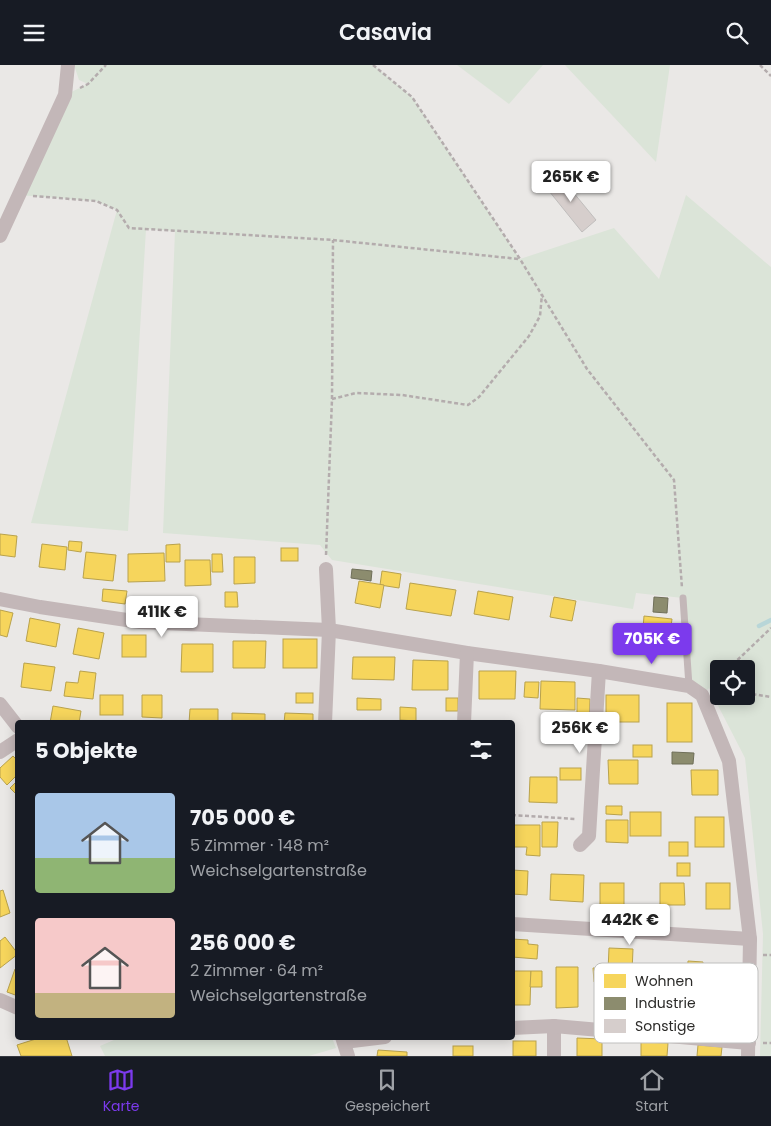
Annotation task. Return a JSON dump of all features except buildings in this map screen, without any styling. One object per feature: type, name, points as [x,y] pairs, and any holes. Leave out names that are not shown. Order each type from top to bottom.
[{"type":"street","points":[[0,236],[65,95],[68,65]]},
{"type":"street","points":[[325,720],[329,630],[326,569]]},
{"type":"street","points":[[0,599],[140,622],[329,630],[466,653],[599,671],[689,686],[702,695],[729,761],[750,939],[750,963]]},
{"type":"street","points":[[464,720],[466,653]]},
{"type":"street","points":[[580,845],[589,836],[599,671]]},
{"type":"street","points":[[0,703],[15,723]]},
{"type":"street","points":[[0,751],[15,742]]},
{"type":"street","points":[[515,924],[750,939]]},
{"type":"street","points":[[0,1001],[15,1007]]},
{"type":"street","points":[[554,1026],[554,1056]]},
{"type":"street","points":[[515,1028],[554,1026],[594,1031]]},
{"type":"street","points":[[343,1040],[348,1056]]},
{"type":"street","points":[[691,1043],[748,1050]]},
{"type":"lane","points":[[683,598],[689,686]]},
{"type":"path","points":[[65,95],[88,84],[106,65]]},
{"type":"path","points":[[373,65],[412,97],[520,259],[587,369],[674,480],[683,598]]},
{"type":"path","points":[[760,65],[771,76]]},
{"type":"path","points":[[19,195],[96,201],[117,210],[129,228],[333,240],[520,259]]},
{"type":"path","points":[[326,569],[332,399],[333,240]]},
{"type":"path","points":[[332,399],[356,393],[402,395],[468,405],[479,397],[529,336],[540,316],[542,294]]},
{"type":"path","points":[[737,660],[771,628]]},
{"type":"path","points":[[755,694],[771,697]]},
{"type":"path","points":[[515,815],[590,819]]},
{"type":"shaded area","points":[[74,65],[373,65],[412,97],[520,259],[614,228],[659,279],[686,195],[771,267],[771,1056],[760,1056],[763,934],[745,758],[718,705],[755,705],[755,660],[710,660],[710,690],[709,688],[702,695],[689,686],[683,598],[636,593],[633,609],[332,560],[320,545],[163,533],[175,231],[146,229],[128,531],[31,523],[117,210],[96,201],[19,195],[65,95],[88,84],[79,80]]},
{"type":"shaded area","points":[[457,65],[543,65],[509,104]]},
{"type":"shaded area","points":[[565,65],[670,65],[656,162]]},
{"type":"shaded area","points":[[114,1040],[333,1040],[336,1048],[309,1056],[105,1056],[100,1046]]},
{"type":"waterway","points":[[759,626],[771,620]]}]
